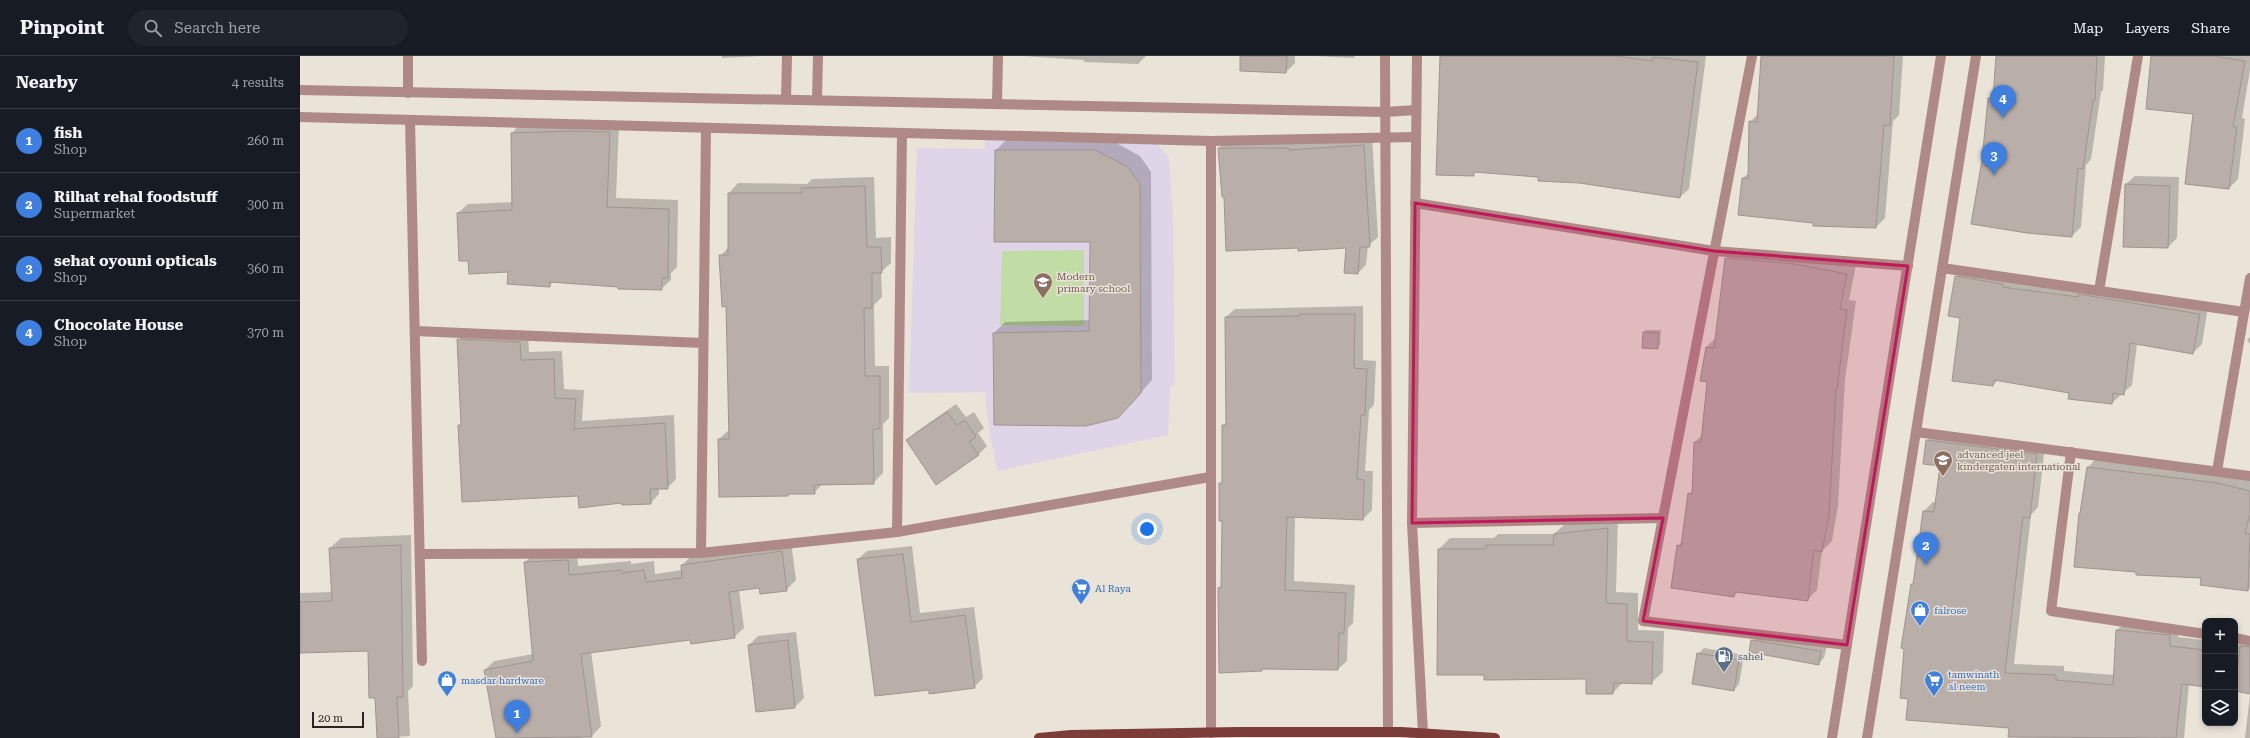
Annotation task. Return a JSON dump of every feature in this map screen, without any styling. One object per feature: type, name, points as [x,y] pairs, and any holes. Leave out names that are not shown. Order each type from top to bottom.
[{"type":"main road","points":[[1039,738],[1071,735],[1388,732],[1495,738]]},
{"type":"street","points":[[408,56],[408,93]]},
{"type":"street","points":[[786,99],[787,56]]},
{"type":"street","points":[[817,100],[818,56]]},
{"type":"street","points":[[997,104],[998,56]]},
{"type":"street","points":[[1385,56],[1384,138],[1388,732]]},
{"type":"street","points":[[1418,56],[1416,110],[1412,523],[1423,734]]},
{"type":"street","points":[[1752,56],[1643,621],[1847,645]]},
{"type":"street","points":[[1832,738],[1941,56]]},
{"type":"street","points":[[1867,738],[1976,56]]},
{"type":"street","points":[[2099,291],[2138,56]]},
{"type":"street","points":[[300,90],[1385,112],[1416,110]]},
{"type":"street","points":[[300,118],[1211,141],[1416,137]]},
{"type":"street","points":[[410,120],[422,661]]},
{"type":"street","points":[[701,553],[706,128]]},
{"type":"street","points":[[897,532],[902,133]]},
{"type":"street","points":[[1211,141],[1211,733]]},
{"type":"street","points":[[1415,203],[1714,251],[1908,266]]},
{"type":"street","points":[[1942,268],[2244,312]]},
{"type":"street","points":[[2217,471],[2250,278]]},
{"type":"street","points":[[415,331],[703,343]]},
{"type":"street","points":[[1916,432],[2250,476]]},
{"type":"street","points":[[2072,452],[2051,611],[2202,634]]},
{"type":"street","points":[[420,554],[701,553],[897,532],[1210,477]]},
{"type":"street","points":[[1412,523],[1663,518]]},
{"type":"street","points":[[2238,639],[2250,641]]},
{"type":"highlighted area","points":[[1415,203],[1714,251],[1908,266],[1847,645],[1643,621],[1663,518],[1412,523]]},
{"type":"shaded area","name":"Modern primary school","points":[[985,139],[1157,144],[1169,157],[1173,217],[1175,382],[1170,387],[1168,435],[997,471],[989,429],[985,392],[909,393],[917,148],[985,149]]},
{"type":"green space","points":[[1084,250],[1084,326],[1000,325],[1002,251]]},
{"type":"building","points":[[1240,56],[1287,56],[1286,73],[1240,71]]},
{"type":"building","points":[[1440,56],[1617,56],[1652,61],[1653,57],[1698,62],[1680,198],[1579,183],[1538,181],[1538,177],[1474,172],[1474,176],[1436,175]]},
{"type":"building","points":[[1761,56],[1894,56],[1890,126],[1884,125],[1876,228],[1813,226],[1813,223],[1738,215],[1742,178],[1748,178],[1749,121],[1757,122]]},
{"type":"building","points":[[1996,56],[2097,56],[2095,100],[2093,100],[2083,169],[2078,168],[2072,237],[2027,233],[1971,224],[1982,160],[1988,98],[1993,98]]},
{"type":"building","points":[[2151,56],[2214,56],[2245,61],[2233,127],[2237,127],[2229,189],[2185,184],[2193,114],[2146,109]]},
{"type":"building","points":[[569,131],[610,132],[607,207],[669,209],[668,278],[662,278],[662,290],[618,289],[618,287],[550,282],[550,287],[507,284],[508,272],[469,274],[468,261],[459,261],[457,213],[512,210],[511,133]]},
{"type":"building","points":[[1364,145],[1370,247],[1360,247],[1358,274],[1344,273],[1346,248],[1298,251],[1298,248],[1226,251],[1224,197],[1222,197],[1218,148],[1289,148],[1289,150]]},
{"type":"building","points":[[995,150],[1095,150],[1128,167],[1140,184],[1141,393],[1118,418],[1086,426],[994,425],[993,333],[1089,331],[1090,242],[994,242]]},
{"type":"building","points":[[2125,184],[2170,186],[2168,248],[2123,247]]},
{"type":"building","points":[[865,186],[867,247],[881,247],[882,273],[872,273],[872,308],[864,308],[865,376],[880,376],[880,429],[873,429],[874,484],[814,485],[815,494],[719,497],[718,439],[729,439],[726,306],[722,307],[719,255],[728,255],[728,193],[802,193],[801,188]]},
{"type":"building","points":[[1725,258],[1795,264],[1847,274],[1840,309],[1847,310],[1836,389],[1829,516],[1822,552],[1814,550],[1808,601],[1735,592],[1734,597],[1671,588],[1677,545],[1681,546],[1688,493],[1692,494],[1694,442],[1701,442],[1707,382],[1700,381],[1706,347],[1714,348]]},
{"type":"building","points":[[1955,276],[2003,284],[2002,287],[2078,297],[2078,294],[2200,314],[2193,354],[2130,343],[2124,395],[2113,393],[2112,404],[2068,399],[2069,393],[1994,380],[1993,386],[1952,381],[1960,318],[1948,316]]},
{"type":"building","points":[[1300,314],[1355,314],[1354,368],[1367,369],[1365,415],[1361,415],[1357,479],[1364,480],[1363,520],[1287,517],[1285,590],[1346,593],[1344,633],[1339,633],[1338,670],[1262,669],[1262,671],[1219,673],[1218,588],[1221,587],[1222,521],[1219,521],[1219,483],[1222,483],[1222,425],[1226,425],[1225,317],[1300,316]]},
{"type":"building","points":[[1643,332],[1658,333],[1658,349],[1642,348]]},
{"type":"building","points":[[457,339],[520,342],[521,360],[554,359],[555,398],[576,399],[574,429],[665,423],[668,489],[650,489],[651,504],[622,505],[621,503],[579,508],[578,496],[462,502],[458,425],[461,425]]},
{"type":"building","points":[[947,412],[957,425],[965,420],[976,437],[969,442],[979,455],[936,485],[906,440]]},
{"type":"building","points":[[1926,440],[2037,454],[2030,518],[2023,517],[2005,673],[2056,675],[2056,680],[2113,685],[2116,630],[2170,635],[2170,646],[2202,650],[2202,687],[2182,684],[2176,738],[2008,737],[2009,728],[1906,720],[1908,699],[1900,698],[1904,649],[1901,648],[1911,584],[1913,584],[1923,511],[1934,512],[1940,466],[1923,464]]},
{"type":"building","points":[[2087,467],[2218,483],[2250,491],[2250,514],[2245,533],[2250,534],[2248,591],[2200,585],[2201,578],[2136,575],[2136,572],[2074,567],[2079,513]]},
{"type":"building","points":[[1608,528],[1606,603],[1627,604],[1627,641],[1653,642],[1652,684],[1614,683],[1613,694],[1586,694],[1586,679],[1484,680],[1484,675],[1437,675],[1438,549],[1486,549],[1486,545],[1553,545],[1554,534]]},
{"type":"building","points":[[401,545],[403,697],[397,697],[399,738],[377,738],[375,698],[369,698],[368,651],[300,653],[300,602],[332,601],[329,548]]},
{"type":"building","points":[[782,551],[787,591],[760,594],[759,588],[729,592],[735,638],[691,644],[690,640],[581,654],[592,737],[496,738],[484,670],[533,661],[524,562],[568,560],[569,575],[622,570],[622,573],[644,570],[646,582],[682,578],[681,565]]},
{"type":"building","points":[[903,554],[911,622],[965,615],[975,688],[929,694],[929,690],[875,696],[857,559]]},
{"type":"building","points":[[788,640],[795,708],[756,712],[748,645]]},
{"type":"building","points":[[1751,640],[1821,651],[1819,665],[1749,652]]},
{"type":"building","points":[[2240,646],[2250,647],[2250,694],[2238,692],[2238,664]]},
{"type":"building","points":[[1697,653],[1739,660],[1734,691],[1692,684]]},
{"type":"place","name":"Chocolate House","points":[[2003,118]]},
{"type":"place","name":"sehat oyouni opticals","points":[[1994,175]]},
{"type":"place","name":"Modern primary school","points":[[1043,299]]},
{"type":"place","name":"advanced jeel kindergaten international","points":[[1943,477]]},
{"type":"place","name":"Rilhat rehal foodstuff","points":[[1926,565]]},
{"type":"place","name":"Al Raya","points":[[1081,605]]},
{"type":"place","name":"falrose","points":[[1920,627]]},
{"type":"place","name":"sahel","points":[[1724,673]]},
{"type":"place","name":"masdar hardware","points":[[447,697]]},
{"type":"place","name":"tamwinath al neem","points":[[1934,697]]},
{"type":"place","name":"fish","points":[[517,733]]}]
